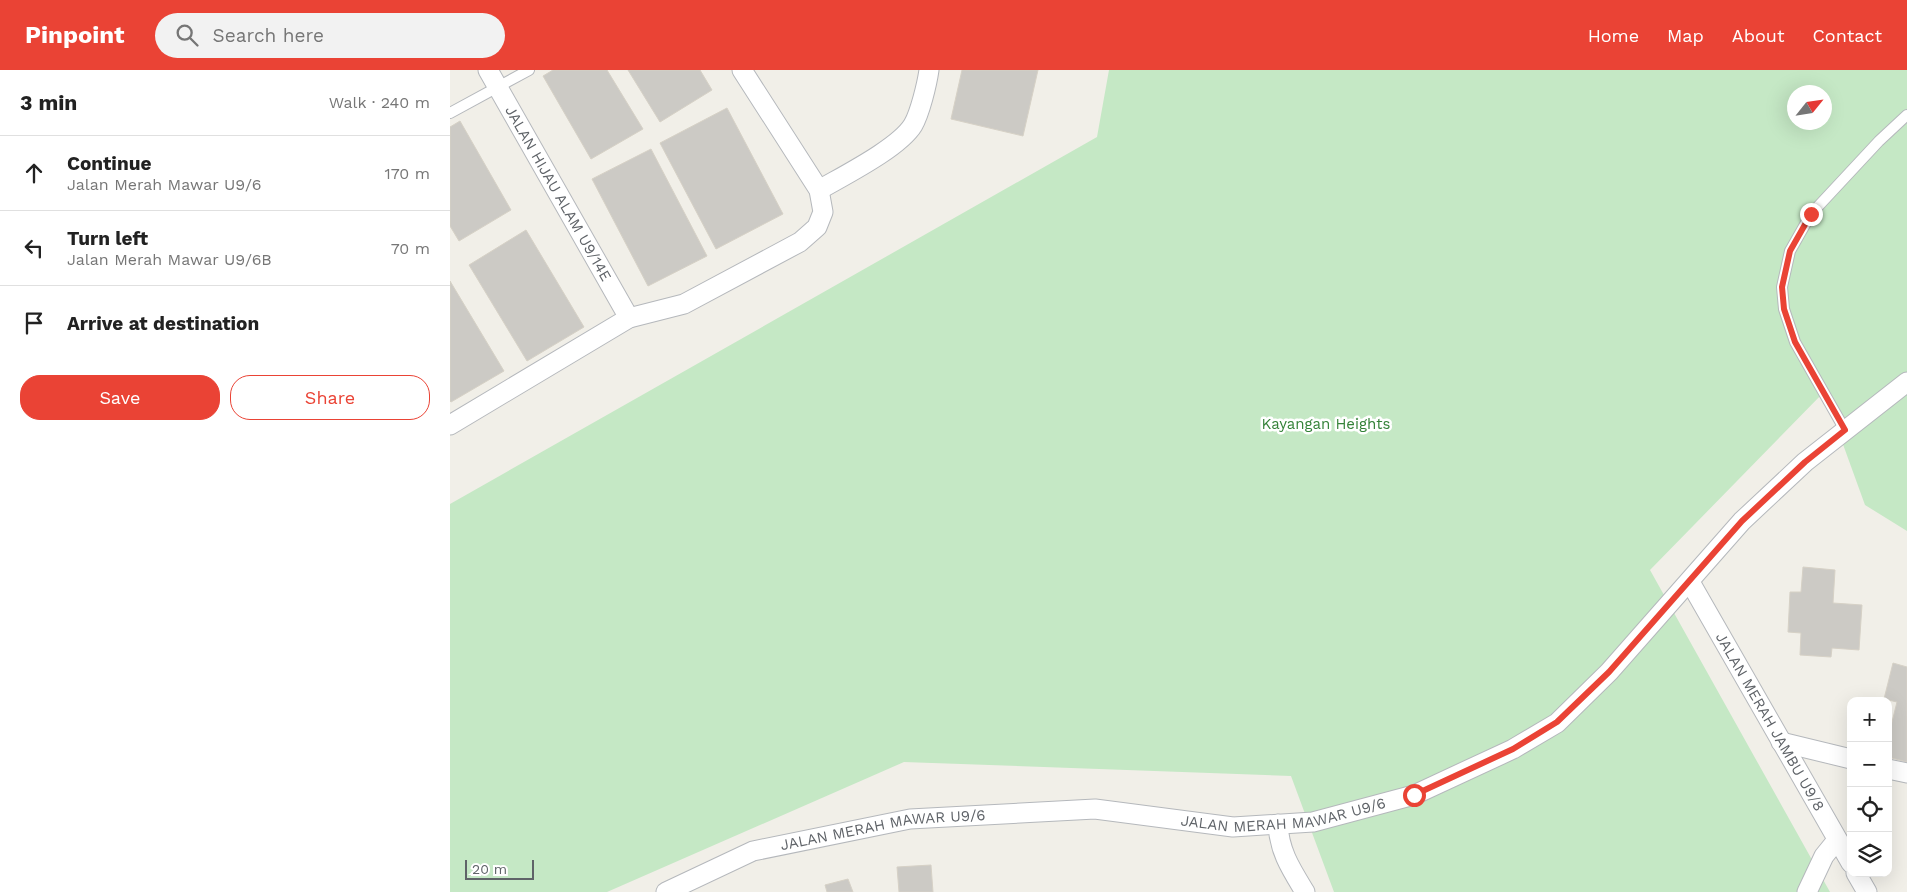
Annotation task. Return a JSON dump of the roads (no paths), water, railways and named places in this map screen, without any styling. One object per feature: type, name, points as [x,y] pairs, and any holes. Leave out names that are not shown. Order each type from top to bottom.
[{"type":"street","name":"JALAN HIJAU ALAM U9/14E","points":[[488,70],[629,318]]},
{"type":"street","points":[[450,425],[629,318],[684,304],[800,242],[817,227],[823,212],[819,190],[742,70]]},
{"type":"street","points":[[819,190],[891,147],[913,125],[927,84],[929,70]]},
{"type":"street","name":"JALAN MERAH MAWAR U9/6","points":[[666,892],[753,851],[910,819],[1095,809],[1233,826],[1278,824],[1313,822],[1414,795],[1513,749],[1557,722],[1609,672],[1742,521],[1805,462],[1907,382]]},
{"type":"street","name":"JALAN MERAH JAMBU U9/8","points":[[1690,582],[1847,856]]},
{"type":"street","points":[[1782,742],[1847,758]]},
{"type":"street","points":[[1892,770],[1907,773]]},
{"type":"street","points":[[1278,824],[1278,840],[1289,865],[1305,892]]},
{"type":"street","points":[[1807,892],[1824,856],[1837,840]]},
{"type":"street","points":[[1858,877],[1867,892]]},
{"type":"lane","points":[[450,113],[529,70]]},
{"type":"lane","points":[[1845,430],[1795,342],[1784,309],[1782,287],[1790,251],[1811,214],[1879,141],[1907,115]]},
{"type":"park label","name":"Kayangan Heights","points":[[1326,424]]}]
